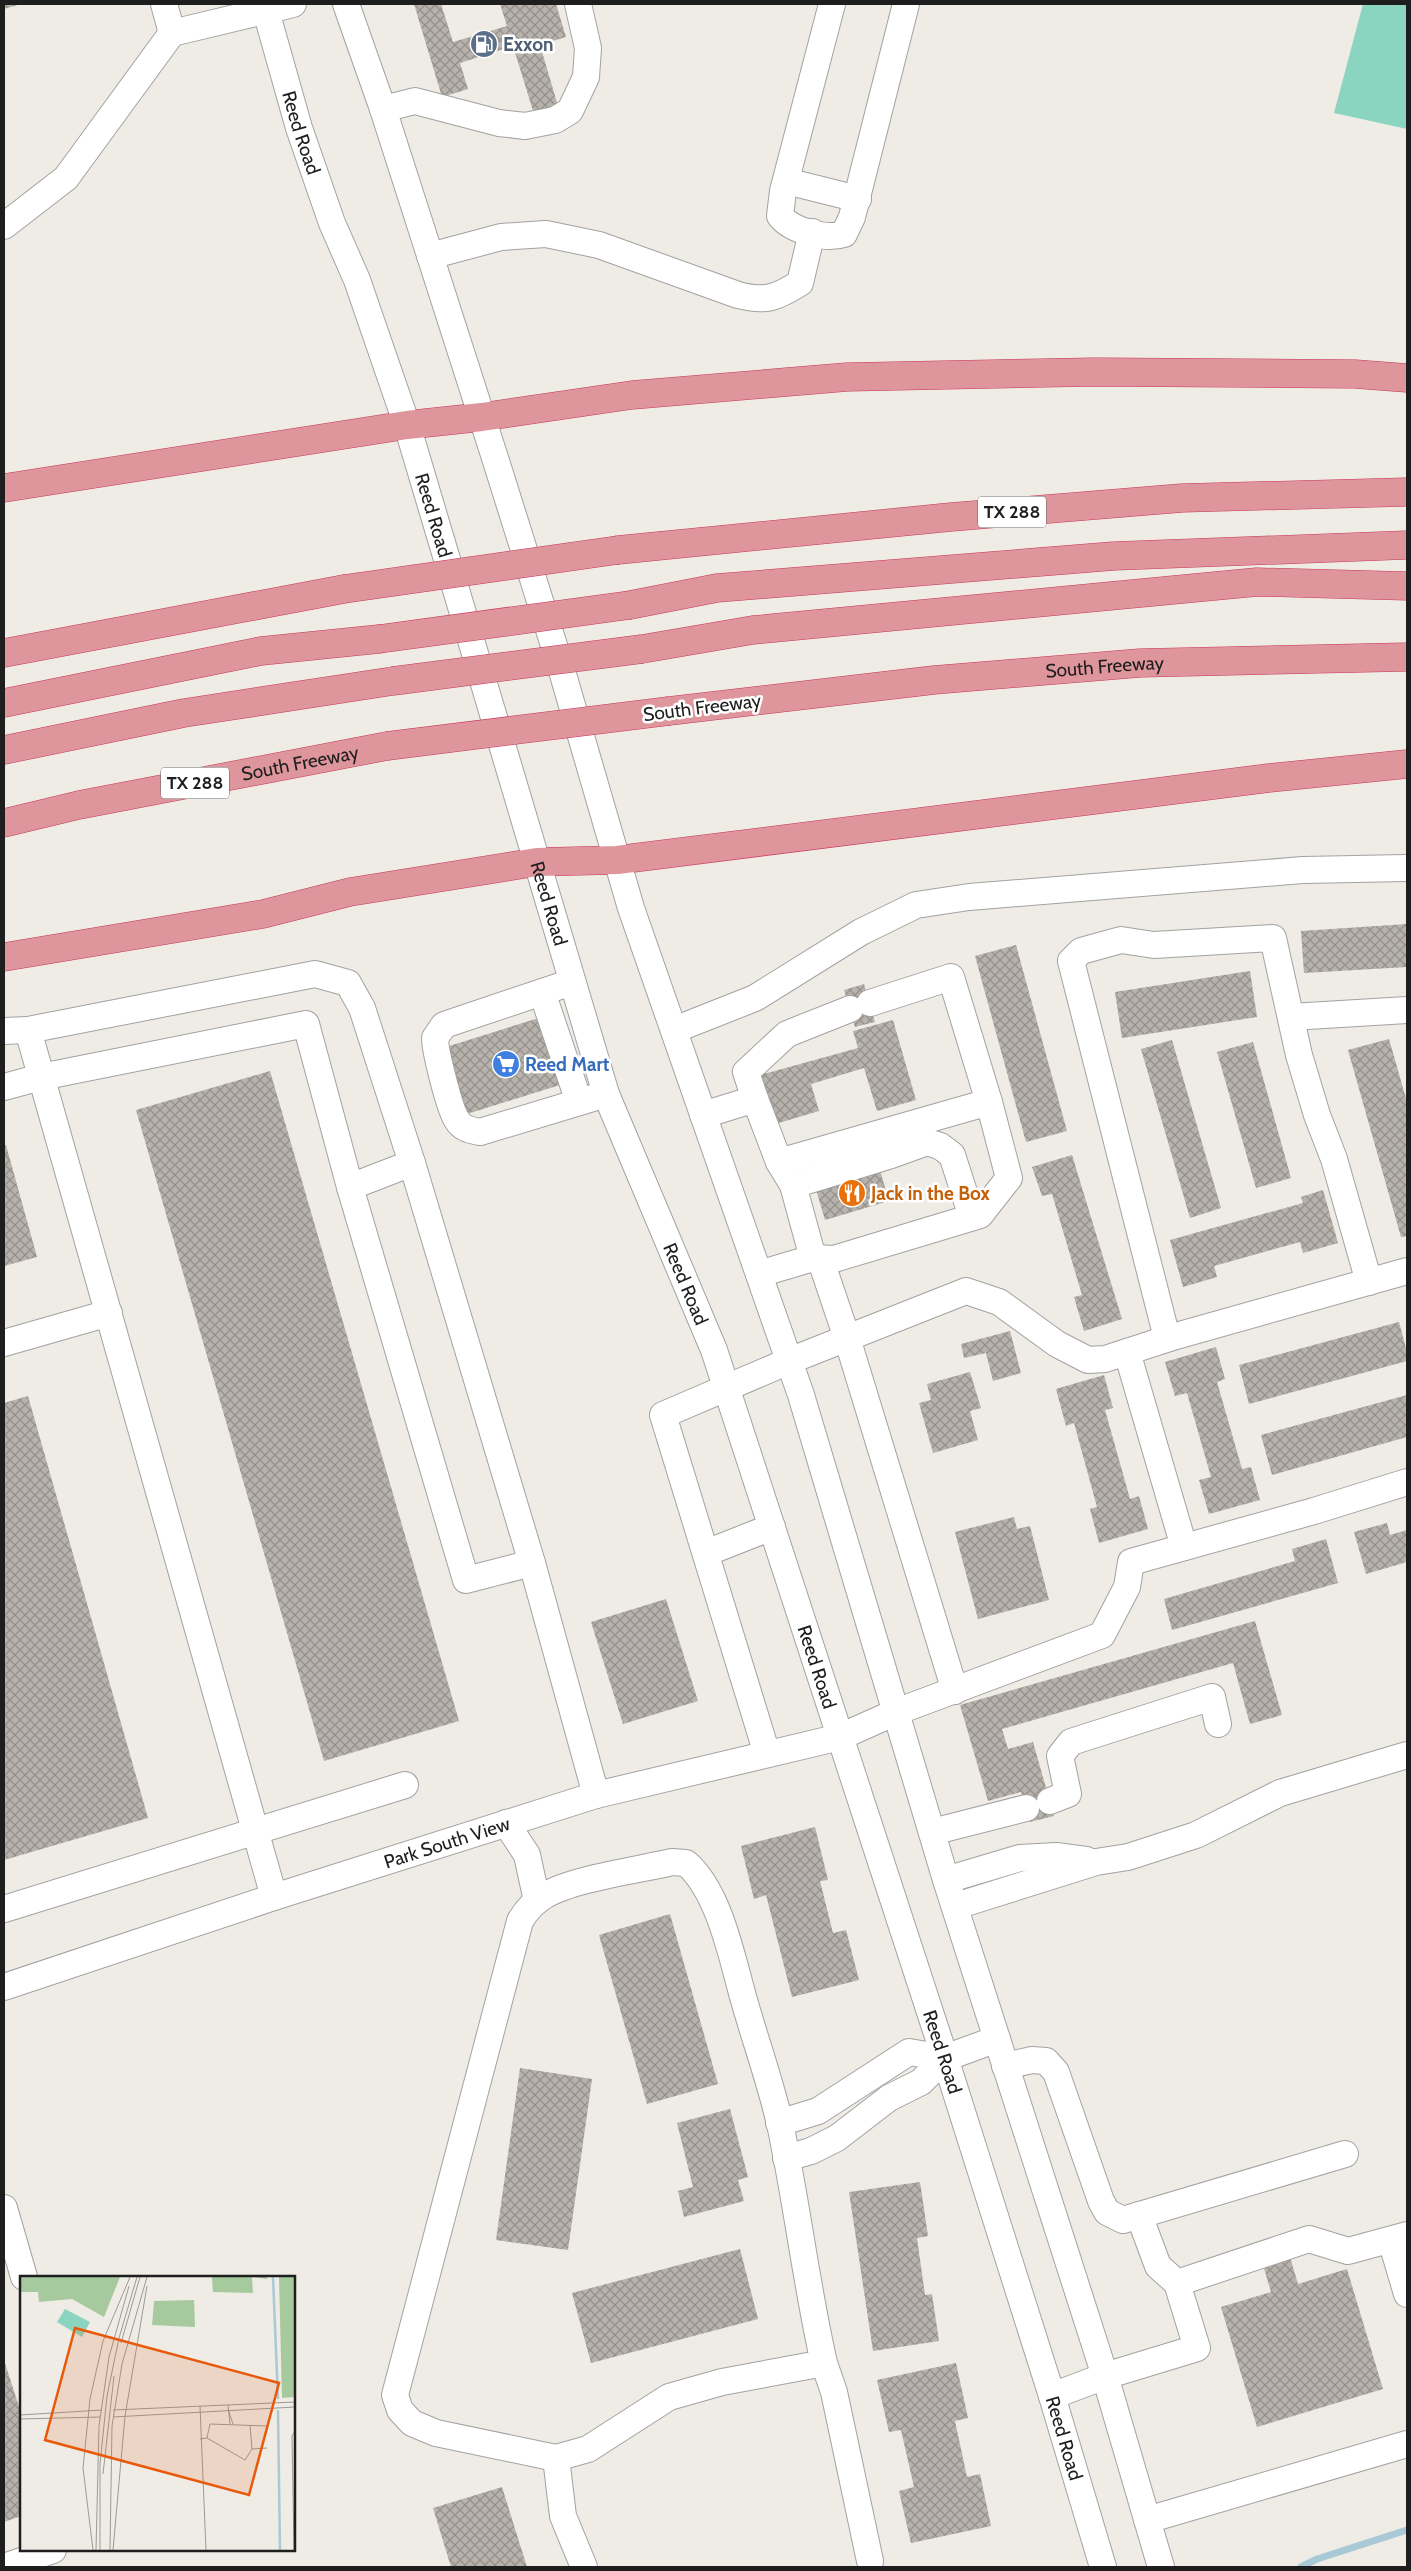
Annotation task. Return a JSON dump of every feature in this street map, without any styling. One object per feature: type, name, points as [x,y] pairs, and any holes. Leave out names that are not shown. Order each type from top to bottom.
[{"type":"highway","points":[[4,488],[406,425],[482,417],[632,395],[847,377],[1095,372],[1355,374],[1407,378]]},
{"type":"highway","name":"TX 288","points":[[4,652],[344,589],[618,550],[950,517],[1182,498],[1407,492]]},
{"type":"highway","points":[[4,703],[262,651],[379,639],[630,605],[717,588],[1104,557],[1407,545]]},
{"type":"highway","points":[[4,750],[184,713],[393,681],[642,649],[753,630],[1258,582],[1407,586]]},
{"type":"highway","name":"South Freeway","points":[[4,823],[79,805],[387,746],[669,711],[934,680],[1140,663],[1407,657]]},
{"type":"highway","points":[[4,957],[263,914],[350,892],[536,862],[617,860],[1269,778],[1407,764]]},
{"type":"street","points":[[164,4],[172,33]]},
{"type":"street","points":[[4,226],[66,178],[172,33],[264,8],[293,4]]},
{"type":"street","points":[[346,4],[482,417],[562,672],[631,908],[789,1361],[946,1880],[956,1906],[1104,2376],[1161,2567]]},
{"type":"street","points":[[382,110],[415,101],[499,123],[525,126],[555,120],[570,111],[586,77],[588,48],[578,4]]},
{"type":"street","points":[[832,4],[786,181],[780,216],[786,224],[834,237],[844,234],[858,198],[906,4]]},
{"type":"street","name":"Reed Road","points":[[264,8],[302,136],[332,222],[357,280],[406,425],[606,1094],[714,1350],[727,1388],[945,2058],[1052,2396],[1103,2567]]},
{"type":"street","points":[[786,181],[858,198]]},
{"type":"street","points":[[430,256],[501,236],[546,234],[599,246],[738,295],[759,300],[780,296],[800,283],[812,232]]},
{"type":"street","points":[[674,1030],[754,998],[861,932],[916,905],[969,897],[1303,870],[1407,868]]},
{"type":"street","points":[[1167,1338],[1071,961],[1081,951],[1099,944],[1121,940],[1154,945],[1273,938],[1291,1018],[1317,1115],[1334,1159],[1369,1282]]},
{"type":"street","points":[[274,1897],[42,1077],[16,1030],[315,974],[348,983],[362,1008],[412,1163],[532,1563],[596,1794]]},
{"type":"street","points":[[759,1274],[817,1258],[834,1258],[980,1215],[1009,1178],[989,1102],[951,977],[860,1006],[787,1034],[746,1072],[780,1162],[794,1185],[817,1258],[848,1338],[955,1691]]},
{"type":"street","points":[[572,982],[444,1025],[434,1038],[456,1120],[466,1129],[480,1132],[606,1094]]},
{"type":"street","points":[[542,992],[580,1102]]},
{"type":"street","points":[[1291,1018],[1407,1010]]},
{"type":"street","points":[[4,1087],[42,1077],[306,1024],[350,1187],[466,1580],[532,1563]]},
{"type":"street","points":[[703,1115],[755,1100]]},
{"type":"street","points":[[780,1162],[989,1102]]},
{"type":"street","points":[[794,1185],[891,1156],[927,1142],[940,1146],[952,1155],[972,1217]]},
{"type":"street","points":[[350,1187],[412,1163]]},
{"type":"street","points":[[767,1754],[663,1415],[789,1361],[966,1291],[999,1302],[1057,1344],[1088,1360],[1105,1359],[1167,1338],[1407,1271]]},
{"type":"street","points":[[4,1343],[109,1314]]},
{"type":"street","points":[[1126,1352],[1184,1547],[1314,1512],[1407,1482]]},
{"type":"street","points":[[706,1552],[772,1527]]},
{"type":"street","name":"Park South View","points":[[4,1987],[274,1897],[596,1794],[840,1737],[896,1712],[1102,1635],[1127,1587],[1131,1562],[1184,1547]]},
{"type":"street","points":[[932,1832],[1038,1805],[1068,1794],[1060,1756],[1071,1742],[1212,1697],[1218,1724]]},
{"type":"street","points":[[956,1906],[1096,1862],[1128,1857],[1196,1835],[1280,1793],[1407,1755]]},
{"type":"street","points":[[4,1909],[405,1785]]},
{"type":"street","points":[[506,1824],[526,1855],[537,1901]]},
{"type":"street","points":[[946,1880],[1020,1858],[1056,1856],[1096,1862]]},
{"type":"street","points":[[824,2363],[722,2382],[669,2397],[588,2449],[556,2458],[436,2433],[412,2423],[400,2410],[395,2395],[520,1921],[529,1907],[537,1901],[564,1887],[672,1862],[686,1863],[698,1873],[710,1898],[730,1952],[779,2123],[811,2308],[824,2363],[834,2392],[870,2561]]},
{"type":"street","points":[[786,2158],[811,2151],[837,2138],[888,2098],[921,2082],[945,2058],[997,2039]]},
{"type":"street","points":[[779,2123],[818,2111],[909,2052],[945,2058]]},
{"type":"street","points":[[1005,2066],[1032,2060],[1046,2061],[1056,2072],[1101,2201],[1107,2212],[1123,2220],[1345,2154]]},
{"type":"street","points":[[4,2208],[24,2276]]},
{"type":"street","points":[[1052,2396],[1104,2376],[1197,2348],[1176,2283],[1158,2266],[1139,2216]]},
{"type":"street","points":[[1176,2283],[1309,2239],[1348,2251],[1399,2238],[1407,2294]]},
{"type":"street","points":[[1147,2520],[1407,2444]]},
{"type":"street","points":[[556,2458],[563,2516],[584,2567]]},
{"type":"street","points":[[4,2567],[50,2551]]},
{"type":"green space","points":[[1363,4],[1407,4],[1407,129],[1334,113]]},
{"type":"building","points":[[4,4],[21,4],[4,9]]},
{"type":"building","points":[[414,4],[441,4],[453,42],[507,26],[500,4],[556,4],[566,37],[540,45],[558,106],[534,114],[513,46],[460,63],[468,89],[442,97]]},
{"type":"building","points":[[1407,924],[1407,967],[1304,973],[1301,931]]},
{"type":"building","points":[[1016,945],[1067,1131],[1026,1142],[975,956]]},
{"type":"building","points":[[1250,971],[1257,1017],[1122,1038],[1115,992]]},
{"type":"building","points":[[864,984],[875,1022],[855,1027],[844,990]]},
{"type":"building","points":[[545,1016],[566,1083],[467,1114],[446,1047]]},
{"type":"building","points":[[893,1020],[916,1100],[877,1111],[864,1068],[811,1084],[819,1111],[772,1125],[757,1076],[858,1048],[853,1031]]},
{"type":"building","points":[[1389,1039],[1407,1102],[1407,1236],[1401,1237],[1348,1050]]},
{"type":"building","points":[[1172,1040],[1221,1208],[1190,1218],[1141,1049]]},
{"type":"building","points":[[1253,1042],[1291,1178],[1256,1188],[1217,1052]]},
{"type":"building","points":[[270,1071],[459,1721],[324,1761],[136,1110]]},
{"type":"building","points":[[6,1145],[37,1257],[4,1266],[4,1146]]},
{"type":"building","points":[[1072,1155],[1122,1319],[1084,1331],[1074,1297],[1082,1295],[1052,1194],[1042,1196],[1032,1167]]},
{"type":"building","name":"Jack in the Box","points":[[879,1167],[889,1201],[825,1220],[815,1186]]},
{"type":"building","points":[[1323,1190],[1338,1243],[1303,1253],[1300,1242],[1214,1266],[1217,1277],[1183,1287],[1170,1240],[1303,1203],[1301,1197]]},
{"type":"building","points":[[1399,1322],[1407,1352],[1407,1361],[1249,1404],[1239,1365]]},
{"type":"building","points":[[1010,1331],[1021,1373],[993,1381],[986,1353],[964,1358],[961,1344]]},
{"type":"building","points":[[1216,1347],[1225,1379],[1217,1382],[1242,1469],[1251,1467],[1260,1500],[1209,1514],[1199,1480],[1211,1477],[1187,1393],[1175,1396],[1165,1362]]},
{"type":"building","points":[[970,1372],[981,1408],[970,1411],[978,1440],[933,1453],[919,1403],[931,1400],[927,1384]]},
{"type":"building","points":[[1104,1375],[1113,1408],[1105,1410],[1130,1499],[1139,1496],[1148,1529],[1099,1543],[1090,1509],[1097,1507],[1074,1423],[1066,1426],[1056,1389]]},
{"type":"building","points":[[1407,1395],[1407,1437],[1272,1475],[1261,1435]]},
{"type":"building","points":[[28,1396],[148,1818],[4,1860],[4,1403]]},
{"type":"building","points":[[1014,1517],[1017,1529],[1030,1526],[1049,1600],[978,1619],[955,1532]]},
{"type":"building","points":[[1387,1523],[1390,1535],[1407,1530],[1407,1562],[1366,1574],[1354,1532]]},
{"type":"building","points":[[1326,1539],[1338,1583],[1172,1630],[1164,1599],[1295,1561],[1292,1549]]},
{"type":"building","points":[[666,1599],[698,1701],[623,1724],[591,1622]]},
{"type":"building","points":[[1255,1621],[1282,1715],[1250,1724],[1233,1663],[1002,1729],[1008,1749],[1033,1742],[1054,1816],[1030,1822],[1021,1792],[988,1801],[960,1705]]},
{"type":"building","points":[[815,1827],[828,1880],[820,1881],[833,1933],[846,1930],[859,1980],[792,1997],[766,1895],[754,1899],[741,1846]]},
{"type":"building","points":[[670,1914],[718,2084],[647,2104],[599,1935]]},
{"type":"building","points":[[520,2068],[592,2079],[568,2250],[496,2240]]},
{"type":"building","points":[[730,2109],[748,2177],[738,2180],[744,2201],[684,2217],[678,2191],[693,2187],[677,2123]]},
{"type":"building","points":[[920,2182],[928,2236],[917,2238],[925,2295],[932,2294],[939,2341],[873,2351],[849,2192]]},
{"type":"building","points":[[740,2249],[758,2319],[591,2363],[572,2293]]},
{"type":"building","points":[[1290,2257],[1298,2284],[1347,2269],[1383,2389],[1257,2427],[1221,2307],[1271,2292],[1263,2265]]},
{"type":"building","points":[[4,2360],[20,2410],[20,2516],[4,2522]]},
{"type":"building","points":[[956,2363],[968,2418],[955,2421],[967,2477],[980,2474],[991,2526],[911,2543],[899,2491],[914,2487],[901,2430],[889,2432],[877,2380]]},
{"type":"building","points":[[502,2487],[527,2567],[451,2567],[433,2508]]},
{"type":"waterway","points":[[1301,2567],[1317,2559],[1407,2530]]},
{"type":"place","name":"Exxon","points":[[484,44]]},
{"type":"place","name":"Reed Mart","points":[[506,1064]]},
{"type":"place","name":"Jack in the Box","points":[[852,1193]]}]
